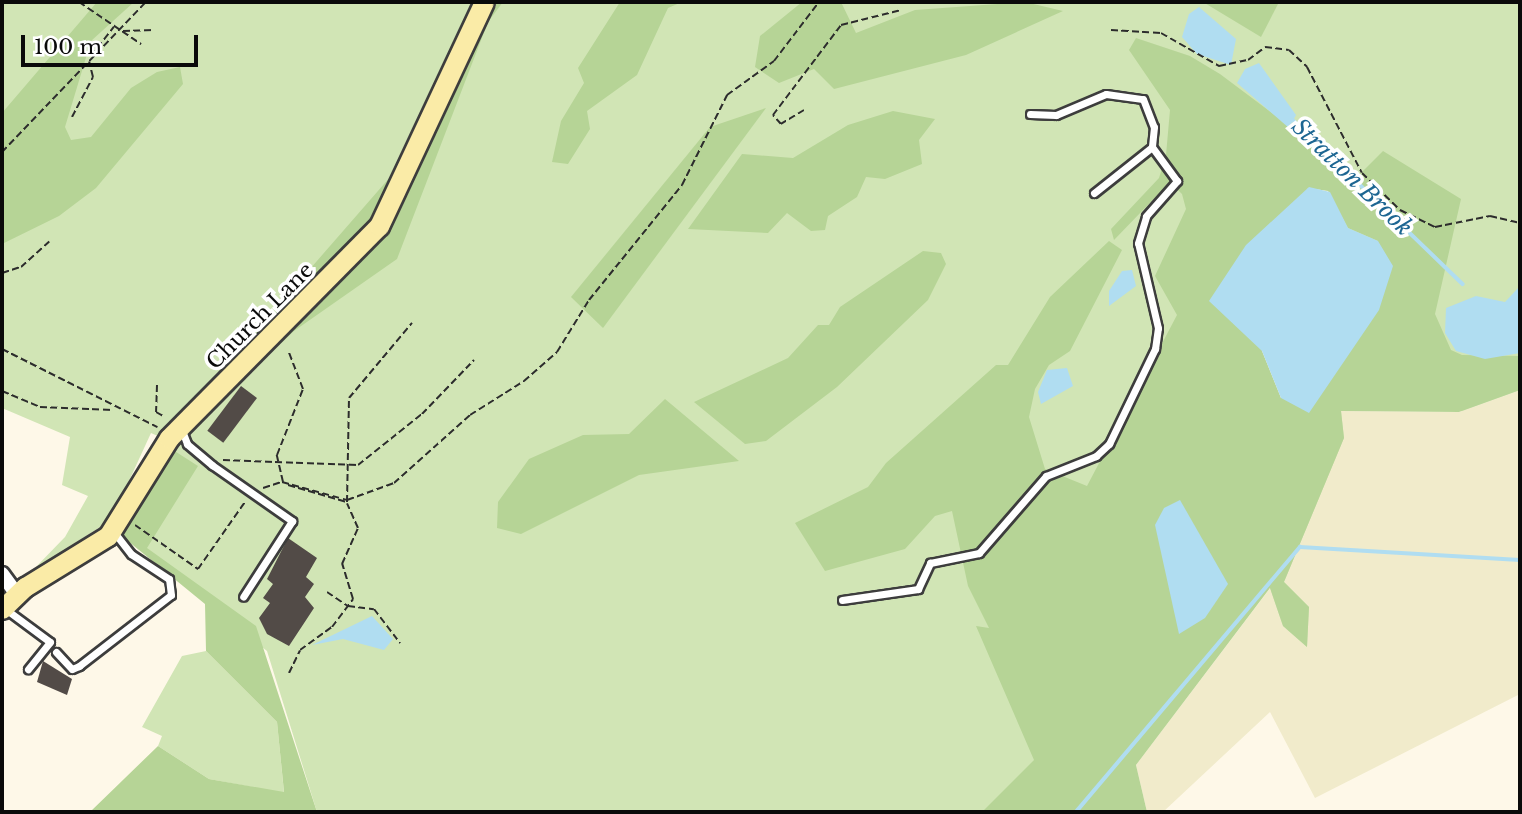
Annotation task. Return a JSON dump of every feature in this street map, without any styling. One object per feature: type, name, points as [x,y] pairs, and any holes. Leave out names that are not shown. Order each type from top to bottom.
[{"type":"street","name":"Church Lane","points":[[7,603],[120,526],[175,433],[379,226],[484,2]]},
{"type":"street","points":[[2,574],[7,603]]},
{"type":"lane","points":[[842,600],[918,589],[930,563],[979,553],[1046,476],[1096,456],[1108,444],[1154,349],[1158,328],[1138,243],[1146,216],[1177,181],[1152,147],[1150,113],[1143,99],[1129,95],[1082,99],[1056,115],[1030,114]]},
{"type":"lane","points":[[1094,193],[1152,147]]},
{"type":"lane","points":[[175,433],[292,521],[243,597]]},
{"type":"lane","points":[[56,652],[72,669],[79,666],[171,596],[169,579],[131,554],[120,526]]},
{"type":"lane","points":[[7,603],[50,642],[28,669]]},
{"type":"path","points":[[79,2],[141,44]]},
{"type":"path","points":[[2,152],[146,2]]},
{"type":"path","points":[[120,526],[198,569],[251,492],[285,483],[347,501],[394,484],[470,415],[557,352],[589,300],[682,185],[727,95],[774,61],[819,2]]},
{"type":"path","points":[[804,110],[781,124],[774,115],[797,75],[841,25],[901,10]]},
{"type":"path","points":[[72,117],[93,77],[90,59],[114,27]]},
{"type":"path","points":[[118,30],[154,30]]},
{"type":"path","points":[[1111,30],[1161,33],[1219,66],[1248,60],[1265,47],[1289,50],[1307,67],[1362,173],[1400,210],[1435,228],[1490,216],[1520,223]]},
{"type":"path","points":[[2,273],[21,267],[49,242]]},
{"type":"path","points":[[289,673],[300,650],[332,627],[352,598],[343,558],[358,528],[347,501],[350,467],[349,398],[412,323]]},
{"type":"path","points":[[2,349],[115,410],[175,433]]},
{"type":"path","points":[[285,483],[276,465],[303,388],[289,353]]},
{"type":"path","points":[[227,456],[276,465],[314,459],[350,467],[422,414],[474,360]]},
{"type":"path","points":[[2,391],[40,407],[115,410]]},
{"type":"path","points":[[327,592],[348,606],[374,609],[400,643]]},
{"type":"shaded area","points":[[1520,390],[1520,694],[1315,798],[1270,712],[1163,812],[1147,812],[1136,765],[1271,587],[1283,626],[1307,646],[1284,582],[1340,411],[1459,412]]},
{"type":"green space","points":[[2,2],[1520,2],[1520,390],[1462,411],[1341,411],[1344,438],[1284,582],[1309,607],[1307,647],[1283,626],[1270,588],[1312,467],[1379,310],[1316,158],[1062,763],[1004,812],[317,812],[267,651],[117,532],[160,437],[151,433],[111,520],[33,570],[65,537],[88,496],[62,485],[70,437],[2,408]]},
{"type":"green space","points":[[97,2],[134,2],[91,41],[65,127],[71,140],[91,137],[131,88],[157,72],[180,67],[183,84],[96,188],[59,216],[2,244],[2,113]]},
{"type":"green space","points":[[472,2],[503,2],[488,22],[397,259],[294,331],[252,371],[235,355],[391,176]]},
{"type":"green space","points":[[620,2],[682,2],[668,8],[637,75],[587,111],[590,129],[568,164],[552,162],[561,121],[584,83],[578,68]]},
{"type":"green space","points":[[802,2],[841,2],[856,33],[915,10],[1025,2],[1063,11],[966,55],[834,89],[814,69],[779,83],[755,67],[760,36]]},
{"type":"green space","points":[[1203,2],[1268,2],[1278,4],[1261,37]]},
{"type":"green space","points":[[1136,38],[1190,56],[1220,74],[1357,177],[1383,151],[1461,199],[1435,314],[1451,350],[1462,355],[1520,356],[1520,390],[1459,412],[1341,411],[1344,438],[1284,582],[1309,607],[1307,647],[1283,626],[1270,588],[1136,765],[1147,812],[982,812],[1034,760],[976,626],[989,628],[968,586],[952,511],[935,516],[905,549],[825,571],[795,523],[868,487],[886,463],[996,365],[1008,365],[1050,297],[1109,241],[1122,250],[1070,351],[1049,365],[1035,389],[1029,417],[1045,469],[1087,486],[1177,315],[1155,276],[1186,209],[1182,194],[1170,182],[1114,240],[1111,229],[1159,178],[1166,155],[1170,110],[1129,50]],"holes":[[[1308,188],[1328,191],[1348,228],[1378,241],[1281,398],[1262,351]]]},
{"type":"green space","points":[[766,108],[603,328],[571,297],[710,127]]},
{"type":"green space","points":[[893,111],[935,119],[919,140],[922,164],[885,179],[866,177],[857,197],[828,216],[825,230],[811,231],[787,213],[768,233],[688,229],[742,154],[793,158],[848,125]]},
{"type":"green space","points":[[923,251],[941,253],[946,264],[928,300],[837,387],[766,441],[745,444],[694,402],[788,358],[818,325],[829,325],[840,307]]},
{"type":"green space","points":[[665,399],[739,461],[639,475],[521,534],[497,528],[498,502],[529,459],[583,435],[629,434]]},
{"type":"green space","points":[[173,450],[198,466],[147,548],[256,626],[317,812],[90,812],[158,746],[209,779],[284,792],[277,722],[206,651],[205,604],[117,532]]},
{"type":"green space","points":[[206,651],[277,722],[284,793],[209,779],[158,746],[162,736],[142,727],[182,656]]},
{"type":"water","points":[[1199,7],[1236,39],[1231,65],[1197,54],[1182,37],[1189,14]]},
{"type":"water","points":[[1259,63],[1296,115],[1289,128],[1237,83],[1245,69]]},
{"type":"water","points":[[1309,187],[1330,192],[1348,228],[1378,241],[1393,266],[1379,310],[1309,413],[1281,398],[1262,351],[1209,301],[1246,245]]},
{"type":"water","points":[[1132,270],[1136,286],[1109,306],[1109,291],[1122,271]]},
{"type":"water","points":[[1520,286],[1520,353],[1485,359],[1456,351],[1445,333],[1446,308],[1476,296],[1505,302]]},
{"type":"water","points":[[1067,368],[1073,386],[1041,404],[1038,392],[1047,370]]},
{"type":"water","points":[[1180,500],[1228,584],[1205,618],[1179,634],[1155,525],[1164,508]]},
{"type":"water","points":[[372,616],[393,639],[384,650],[343,639],[312,645]]},
{"type":"building","points":[[241,386],[257,398],[223,443],[207,431]]},
{"type":"building","points":[[288,538],[317,558],[306,577],[314,584],[305,597],[314,608],[289,646],[267,634],[259,618],[270,603],[263,598],[273,584],[267,579]]},
{"type":"building","points":[[43,661],[72,679],[67,695],[37,682]]},
{"type":"waterway","name":"Stratton Brook","points":[[1293,120],[1463,284]]},
{"type":"waterway","points":[[1076,812],[1300,547],[1520,560]]}]
